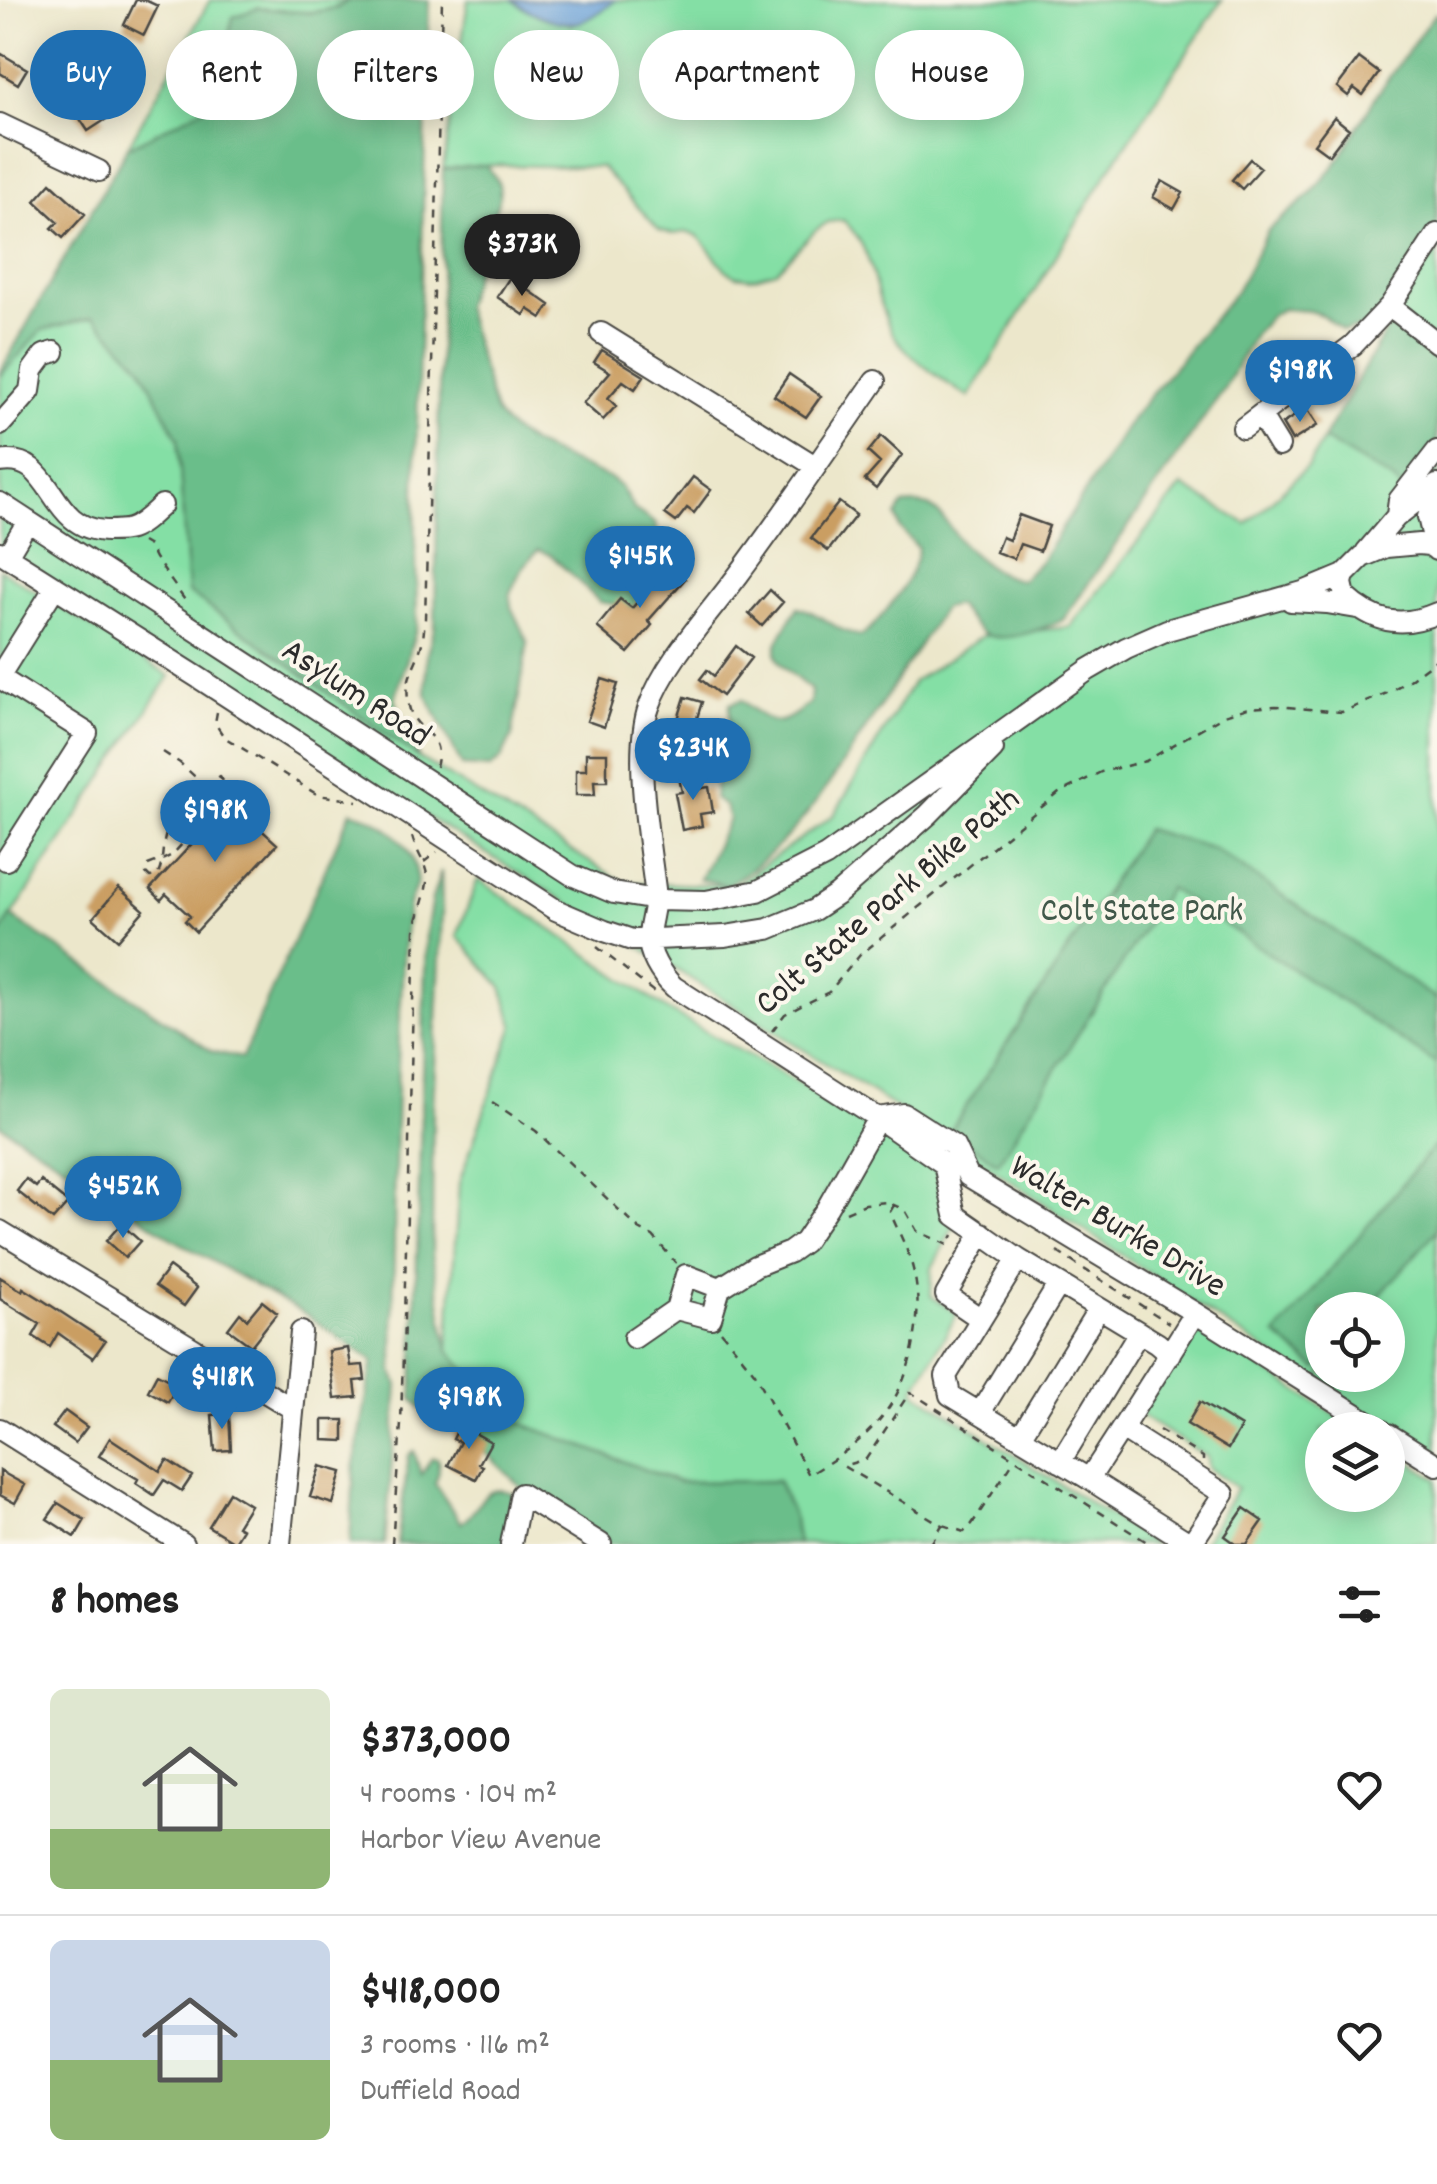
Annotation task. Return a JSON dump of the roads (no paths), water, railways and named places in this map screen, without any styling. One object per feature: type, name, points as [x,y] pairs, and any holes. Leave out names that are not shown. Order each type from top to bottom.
[{"type":"street","points":[[0,124],[99,172]]},
{"type":"street","points":[[1279,446],[1251,422],[1353,344],[1390,306],[1437,234]]},
{"type":"street","points":[[1390,306],[1437,343]]},
{"type":"street","points":[[602,333],[815,466]]},
{"type":"street","points":[[0,425],[30,391],[33,370],[44,355],[54,352]]},
{"type":"street","points":[[875,381],[675,659],[650,705],[645,723],[644,782],[656,900],[648,938],[740,934],[814,910],[900,842],[1046,701]]},
{"type":"street","points":[[1396,517],[1400,500],[1437,451]]},
{"type":"street","points":[[0,462],[13,460],[33,468],[70,518],[92,530],[133,529],[162,505]]},
{"type":"street","points":[[656,900],[732,898],[758,891],[798,872],[858,835],[1088,670],[1139,642],[1230,610],[1304,592],[1344,575],[1396,517],[1437,485]]},
{"type":"street","points":[[1437,498],[1428,518],[1437,550]]},
{"type":"street","name":"Asylum Road","points":[[0,503],[557,866],[614,893],[656,900]]},
{"type":"street","name":"Asylum Road","points":[[28,521],[3,554],[556,910],[605,932],[632,940],[648,938]]},
{"type":"street","points":[[1362,557],[1399,544],[1437,550]]},
{"type":"street","points":[[1344,575],[1344,596],[1374,618],[1390,622],[1437,614]]},
{"type":"street","points":[[2,862],[88,734],[0,676],[55,587]]},
{"type":"street","points":[[1274,600],[1360,609]]},
{"type":"street","name":"Walter Burke Drive","points":[[648,938],[666,980],[878,1118],[904,1114],[954,1146],[968,1176],[1352,1412]]},
{"type":"street","points":[[676,1310],[710,1318],[720,1288],[804,1242],[878,1118],[944,1164],[955,1215],[1170,1354]]},
{"type":"street","points":[[0,1231],[293,1409]]},
{"type":"street","points":[[981,1320],[946,1295],[982,1232]]},
{"type":"street","points":[[1018,1259],[946,1376],[950,1394],[1190,1544],[1224,1494],[1122,1429]]},
{"type":"street","points":[[634,1338],[676,1310],[686,1275],[720,1288]]},
{"type":"street","points":[[980,1413],[1060,1284]]},
{"type":"street","points":[[1020,1437],[1099,1308]]},
{"type":"street","points":[[1089,1479],[1195,1313]]},
{"type":"street","points":[[280,1544],[301,1332]]},
{"type":"street","points":[[1060,1462],[1138,1332]]},
{"type":"street","points":[[0,1429],[184,1544]]},
{"type":"street","name":"Walter Burke Drive","points":[[1405,1445],[1437,1465]]},
{"type":"street","points":[[511,1544],[522,1494],[601,1544]]},
{"type":"water","points":[[513,0],[616,0],[590,18],[573,23],[541,16]]},
{"type":"park label","name":"Colt State Park","points":[[1142,913]]}]
